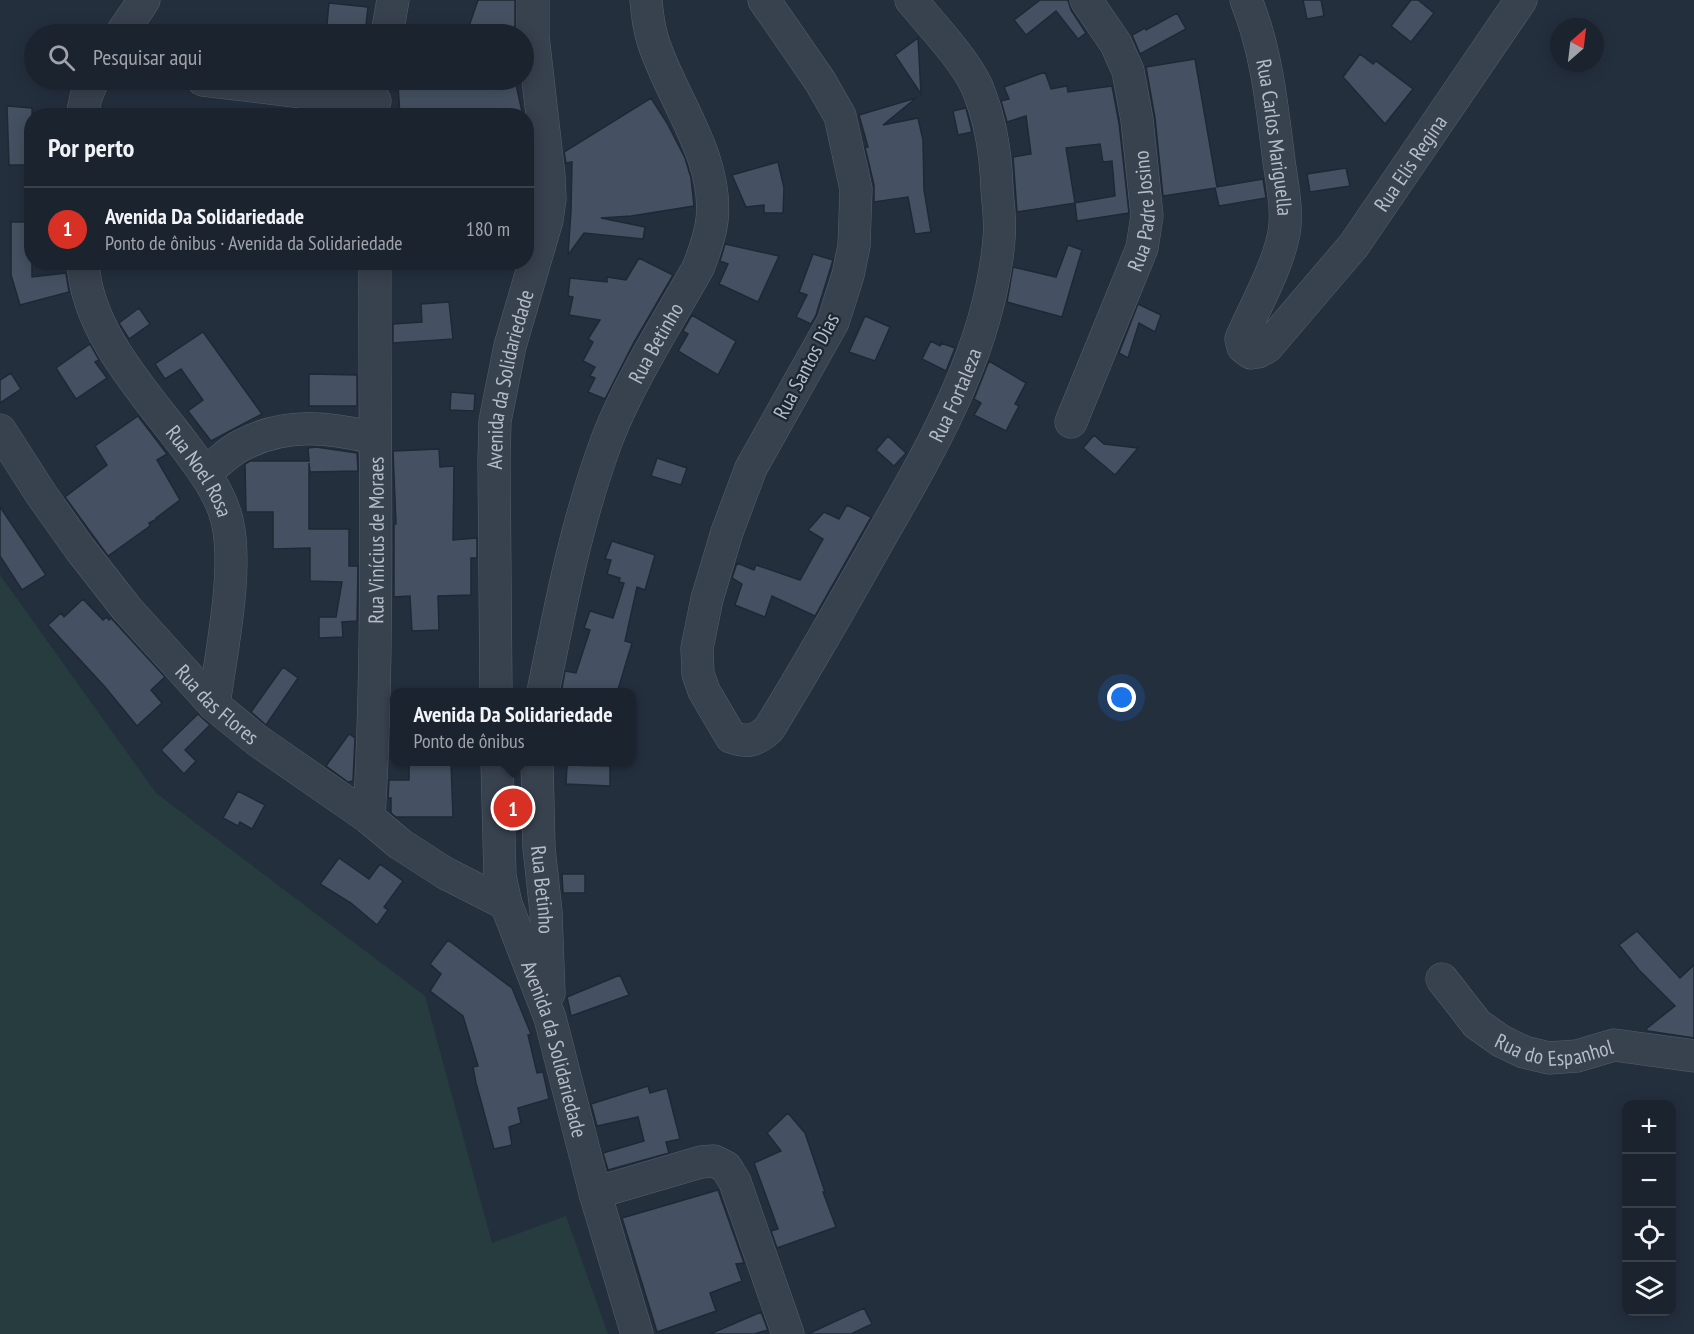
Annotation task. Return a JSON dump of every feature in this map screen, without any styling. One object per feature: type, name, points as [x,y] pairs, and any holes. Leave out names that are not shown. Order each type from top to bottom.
[{"type":"street","points":[[128,24],[144,0]]},
{"type":"street","points":[[389,24],[393,0]]},
{"type":"street","name":"Avenida da Solidariedade","points":[[533,0],[533,24]]},
{"type":"street","name":"Rua Betinho","points":[[544,688],[582,517],[608,437],[627,397],[698,268],[706,248],[712,219],[712,194],[703,155],[653,41],[646,0]]},
{"type":"street","name":"Rua Santos Dias","points":[[731,737],[704,692],[698,674],[697,648],[707,599],[727,532],[751,468],[833,322],[848,275],[854,246],[856,189],[840,116],[820,81],[764,0]]},
{"type":"street","name":"Rua Fortaleza","points":[[731,737],[744,742],[759,738],[769,729],[815,652],[914,479],[963,380],[980,334],[993,287],[1000,237],[996,168],[987,117],[976,86],[954,53],[911,0]]},
{"type":"street","name":"Rua Padre Josino","points":[[1071,422],[1142,248],[1147,216],[1137,120],[1128,71],[1116,44],[1086,0]]},
{"type":"street","name":"Rua Carlos Mariguella","points":[[1246,0],[1257,27],[1270,85],[1285,203],[1285,231],[1279,252],[1241,339],[1243,347],[1251,353],[1267,347],[1292,319]]},
{"type":"street","name":"Rua Elis Regina","points":[[1292,319],[1354,245],[1521,0]]},
{"type":"street","name":"Avenida da Solidariedade","points":[[534,45],[550,199],[547,220],[534,264]]},
{"type":"street","points":[[84,108],[89,90]]},
{"type":"street","points":[[294,90],[376,99]]},
{"type":"street","name":"Rua Noel Rosa","points":[[83,270],[84,282],[97,321],[130,373],[205,473],[222,502],[232,549],[214,705]]},
{"type":"street","name":"Rua Vinícius de Moraes","points":[[369,818],[377,603],[374,438],[375,270]]},
{"type":"street","name":"Avenida da Solidariedade","points":[[496,688],[495,421],[510,346],[532,270]]},
{"type":"street","points":[[205,473],[241,445],[273,432],[311,428],[335,429],[374,438]]},
{"type":"street","name":"Rua das Flores","points":[[0,430],[80,549],[127,609],[214,705],[258,741],[369,818],[400,844],[445,873],[506,904]]},
{"type":"street","name":"Avenida da Solidariedade","points":[[497,766],[500,876],[506,904],[549,1018],[595,1193],[637,1334]]},
{"type":"street","name":"Rua Betinho","points":[[537,766],[539,848],[546,912],[549,1018]]},
{"type":"street","name":"Rua do Espanhol","points":[[1442,979],[1477,1024],[1501,1041],[1524,1052],[1549,1058],[1577,1056],[1614,1045],[1694,1056]]},
{"type":"street","points":[[595,1193],[701,1162],[714,1161],[726,1167],[743,1203],[788,1334]]},
{"type":"green space","points":[[0,575],[156,793],[425,996],[492,1243],[566,1216],[608,1334],[0,1334]]},
{"type":"building","points":[[478,0],[515,0],[515,24],[470,24]]},
{"type":"building","points":[[1040,0],[1068,0],[1071,10],[1086,33],[1078,39],[1056,11],[1026,35],[1014,20]]},
{"type":"building","points":[[1303,0],[1321,0],[1324,16],[1307,19]]},
{"type":"building","points":[[1411,0],[1418,0],[1434,13],[1411,42],[1391,26]]},
{"type":"building","points":[[329,3],[368,7],[366,24],[327,24]]},
{"type":"building","points":[[1177,13],[1186,29],[1140,54],[1132,35]]},
{"type":"building","points":[[918,38],[921,94],[895,55]]},
{"type":"building","points":[[1360,54],[1373,64],[1376,61],[1413,89],[1385,124],[1343,77]]},
{"type":"building","points":[[1195,59],[1217,187],[1263,179],[1266,198],[1219,206],[1215,188],[1163,196],[1155,118],[1146,67]]},
{"type":"building","points":[[1045,72],[1051,89],[1067,86],[1068,92],[1112,86],[1119,123],[1129,213],[1077,221],[1075,203],[1017,212],[1013,157],[1031,154],[1026,116],[1007,122],[1001,101],[1009,99],[1004,87]],"holes":[[[1100,144],[1103,162],[1112,161],[1115,196],[1075,203],[1066,148]]]},
{"type":"building","points":[[398,90],[517,90],[521,108],[399,108]]},
{"type":"building","points":[[651,98],[685,158],[691,178],[694,206],[631,216],[601,218],[645,227],[643,239],[584,233],[568,255],[572,162],[566,163],[564,152]]},
{"type":"building","points":[[916,98],[883,125],[918,118],[923,140],[924,190],[931,232],[915,234],[908,197],[874,202],[874,185],[865,147],[868,147],[859,115]]},
{"type":"building","points":[[7,106],[32,108],[24,108],[24,165],[9,165]]},
{"type":"building","points":[[966,108],[972,132],[958,135],[953,111]]},
{"type":"building","points":[[778,162],[784,188],[783,213],[764,213],[764,205],[746,207],[732,175]]},
{"type":"building","points":[[1346,168],[1350,186],[1310,192],[1307,174]]},
{"type":"building","points":[[11,222],[24,222],[24,270],[32,270],[32,277],[66,273],[69,292],[20,305],[11,275]]},
{"type":"building","points":[[725,244],[779,256],[758,302],[719,284],[728,264],[720,261]]},
{"type":"building","points":[[1068,245],[1082,250],[1062,317],[1007,302],[1013,267],[1056,277]]},
{"type":"building","points":[[813,254],[833,260],[816,315],[811,324],[796,317],[807,295],[799,292]]},
{"type":"building","points":[[639,258],[673,275],[634,342],[605,399],[588,392],[595,378],[590,376],[595,367],[583,361],[593,342],[588,339],[600,320],[569,315],[573,297],[568,296],[570,278],[607,282],[607,277],[626,280]]},
{"type":"building","points":[[449,302],[453,339],[393,343],[393,324],[422,322],[421,304]]},
{"type":"building","points":[[1138,304],[1161,315],[1155,332],[1139,323],[1128,358],[1119,353]]},
{"type":"building","points":[[139,308],[150,324],[129,339],[119,323]]},
{"type":"building","points":[[692,315],[736,341],[718,375],[678,351],[688,334],[683,331]]},
{"type":"building","points":[[865,316],[890,327],[875,361],[849,352]]},
{"type":"building","points":[[203,332],[262,414],[211,441],[188,411],[203,400],[181,369],[165,379],[155,364]]},
{"type":"building","points":[[931,341],[940,346],[941,343],[955,348],[946,371],[922,359]]},
{"type":"building","points":[[90,344],[99,360],[95,362],[107,378],[76,399],[56,368]]},
{"type":"building","points":[[989,361],[1026,383],[1015,404],[1019,406],[1006,431],[974,415],[981,403],[974,399]]},
{"type":"building","points":[[11,373],[21,389],[0,403],[0,380]]},
{"type":"building","points":[[309,374],[357,375],[357,406],[309,406]]},
{"type":"building","points":[[451,392],[475,394],[474,411],[450,410]]},
{"type":"building","points":[[138,416],[167,454],[157,460],[180,500],[149,523],[150,526],[108,556],[65,497],[107,465],[95,446]]},
{"type":"building","points":[[1094,435],[1104,444],[1138,448],[1115,475],[1083,448]]},
{"type":"building","points":[[888,436],[906,453],[894,466],[876,450]]},
{"type":"building","points":[[316,447],[357,453],[358,471],[310,472],[309,463],[309,529],[349,529],[349,566],[358,566],[357,621],[342,622],[343,637],[319,638],[319,617],[336,617],[342,582],[310,581],[310,548],[273,549],[273,512],[246,512],[245,464],[250,461],[309,461],[308,448]]},
{"type":"building","points":[[439,449],[440,467],[454,466],[453,540],[477,538],[477,558],[471,558],[471,595],[438,596],[439,630],[412,631],[410,596],[394,597],[394,524],[396,524],[393,451]]},
{"type":"building","points":[[657,458],[687,468],[681,485],[651,476]]},
{"type":"building","points":[[847,505],[871,517],[815,616],[772,596],[765,617],[735,605],[742,584],[732,578],[737,563],[754,570],[756,565],[800,580],[823,539],[808,530],[824,512],[839,519]]},
{"type":"building","points":[[0,507],[46,575],[22,590],[0,556]]},
{"type":"building","points":[[612,541],[655,555],[645,590],[637,587],[625,641],[632,643],[618,688],[562,688],[565,671],[576,673],[590,630],[584,628],[590,611],[613,618],[624,583],[619,582],[620,578],[607,574],[611,560],[605,559]]},
{"type":"building","points":[[83,599],[103,620],[107,617],[109,620],[111,618],[165,677],[151,690],[162,703],[137,726],[48,625],[61,613],[64,617]]},
{"type":"building","points":[[283,667],[298,678],[266,725],[251,712]]},
{"type":"building","points":[[198,714],[210,725],[185,750],[196,761],[184,774],[161,750]]},
{"type":"building","points":[[349,734],[355,738],[353,781],[348,782],[326,766]]},
{"type":"building","points":[[409,766],[451,766],[453,817],[396,817],[391,813],[391,798],[388,798],[389,780],[409,780]]},
{"type":"building","points":[[567,766],[610,766],[610,786],[566,784]]},
{"type":"building","points":[[238,791],[265,805],[252,829],[240,822],[238,826],[223,818]]},
{"type":"building","points":[[339,858],[369,879],[380,864],[403,881],[384,907],[388,910],[377,925],[351,903],[320,884]]},
{"type":"building","points":[[562,874],[585,874],[585,893],[563,893]]},
{"type":"building","points":[[1637,931],[1680,978],[1694,965],[1694,1038],[1646,1029],[1675,1006],[1639,970],[1619,945]]},
{"type":"building","points":[[448,940],[512,988],[531,1034],[528,1035],[537,1073],[543,1072],[549,1099],[518,1108],[521,1123],[509,1127],[512,1145],[494,1149],[476,1083],[473,1067],[478,1066],[463,1016],[430,991],[441,974],[430,964]]},
{"type":"building","points":[[620,975],[629,995],[571,1016],[567,997]]},
{"type":"building","points":[[648,1086],[650,1093],[667,1088],[680,1139],[666,1142],[669,1153],[608,1170],[603,1153],[644,1141],[638,1117],[597,1126],[591,1104]]},
{"type":"building","points":[[788,1113],[805,1133],[836,1227],[777,1248],[771,1231],[778,1229],[754,1163],[781,1151],[767,1133]]},
{"type":"building","points":[[718,1190],[744,1263],[736,1264],[742,1281],[710,1293],[716,1311],[657,1332],[622,1218]]},
{"type":"building","points":[[864,1308],[872,1324],[851,1334],[808,1334]]},
{"type":"building","points":[[761,1312],[768,1330],[754,1334],[710,1334]]},
{"type":"place","name":"Avenida Da Solidariedade","points":[[513,808]]}]
